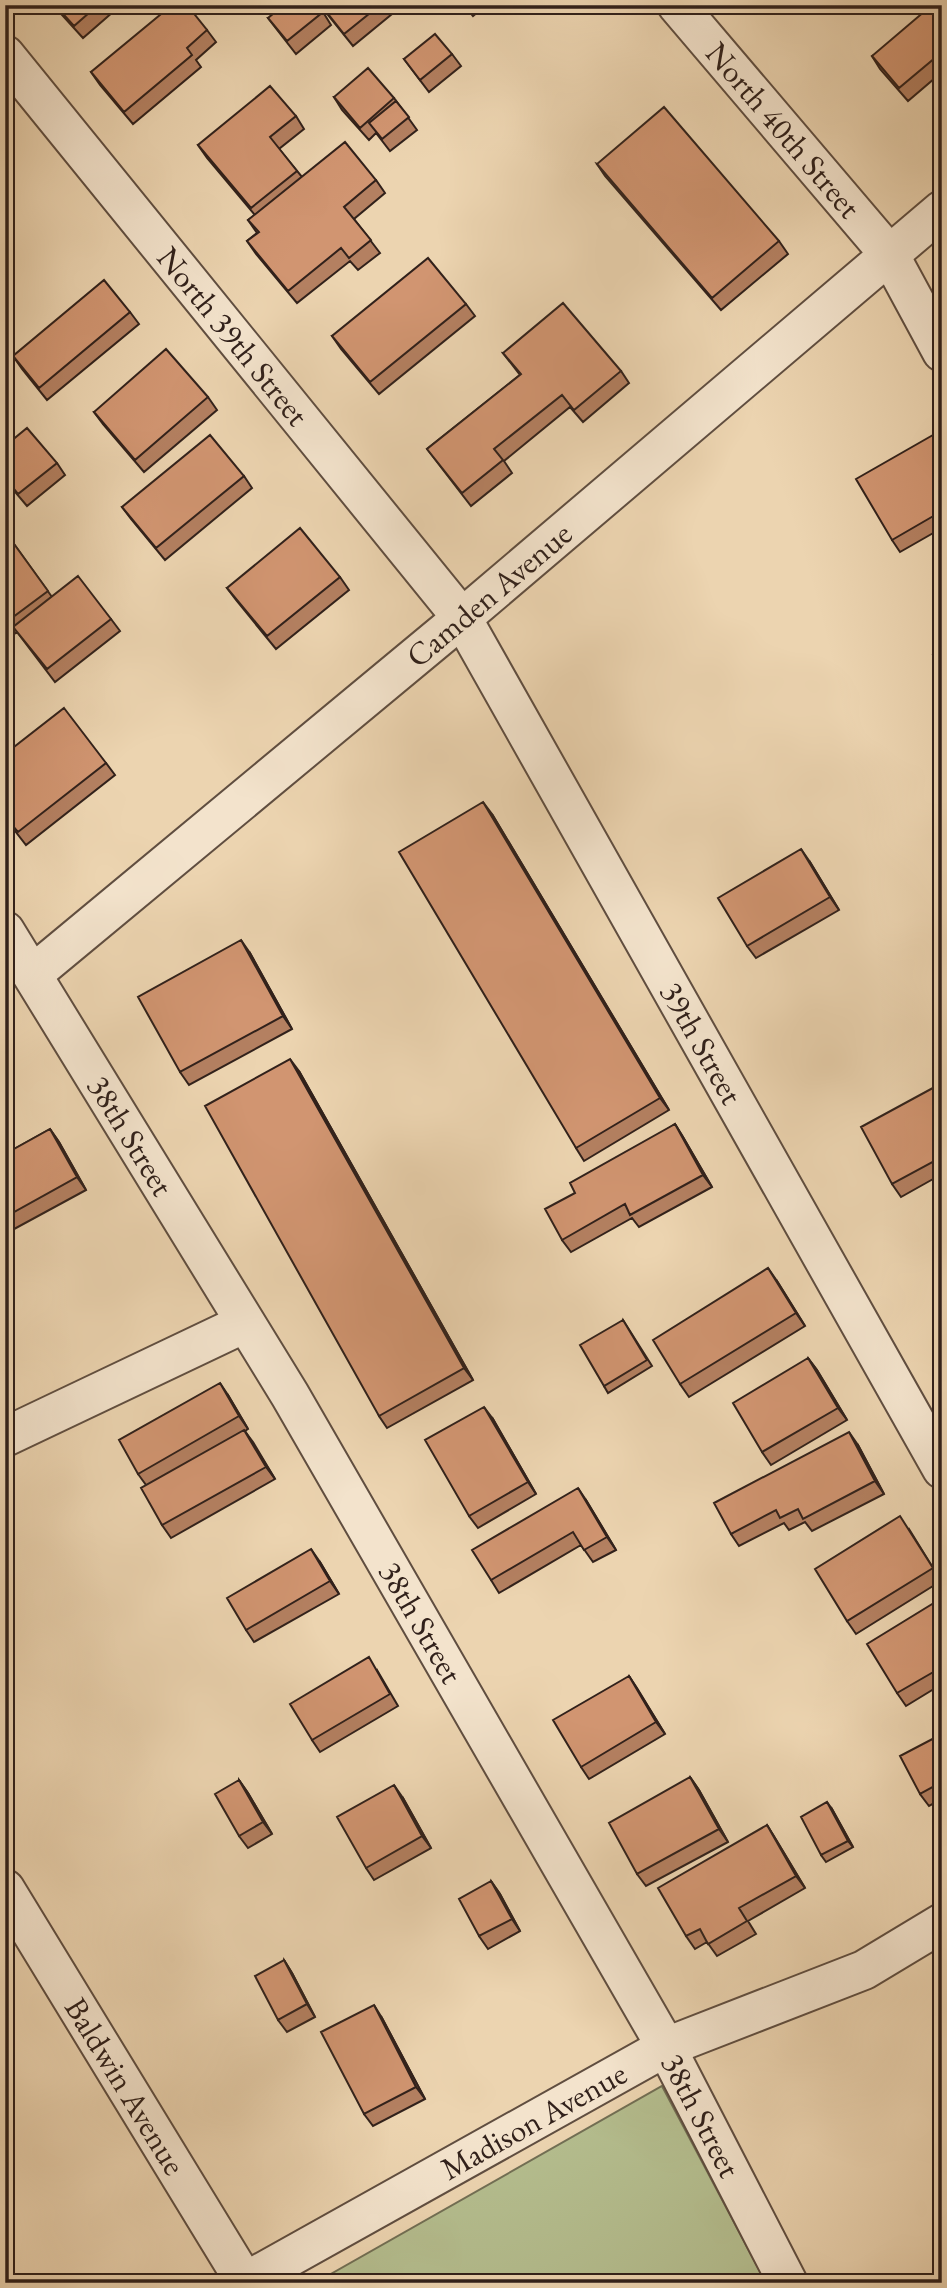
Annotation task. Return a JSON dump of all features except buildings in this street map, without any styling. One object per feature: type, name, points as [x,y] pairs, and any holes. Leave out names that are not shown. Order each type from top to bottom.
[{"type":"street","name":"North 40th Street","points":[[677,5],[888,254],[942,352]]},
{"type":"street","name":"North 39th Street","points":[[5,55],[462,618]]},
{"type":"street","name":"Camden Avenue","points":[[33,974],[462,618],[888,254],[942,211]]},
{"type":"street","name":"39th Street","points":[[462,618],[942,1469]]},
{"type":"street","name":"38th Street","points":[[5,931],[290,1395],[666,2047],[788,2283]]},
{"type":"street","points":[[5,1437],[245,1323]]},
{"type":"street","name":"Baldwin Avenue","points":[[5,1889],[245,2282]]},
{"type":"street","name":"Madison Avenue","points":[[245,2282],[666,2047],[864,1970],[942,1923]]},
{"type":"green space","points":[[662,2086],[766,2283],[315,2283]]}]
